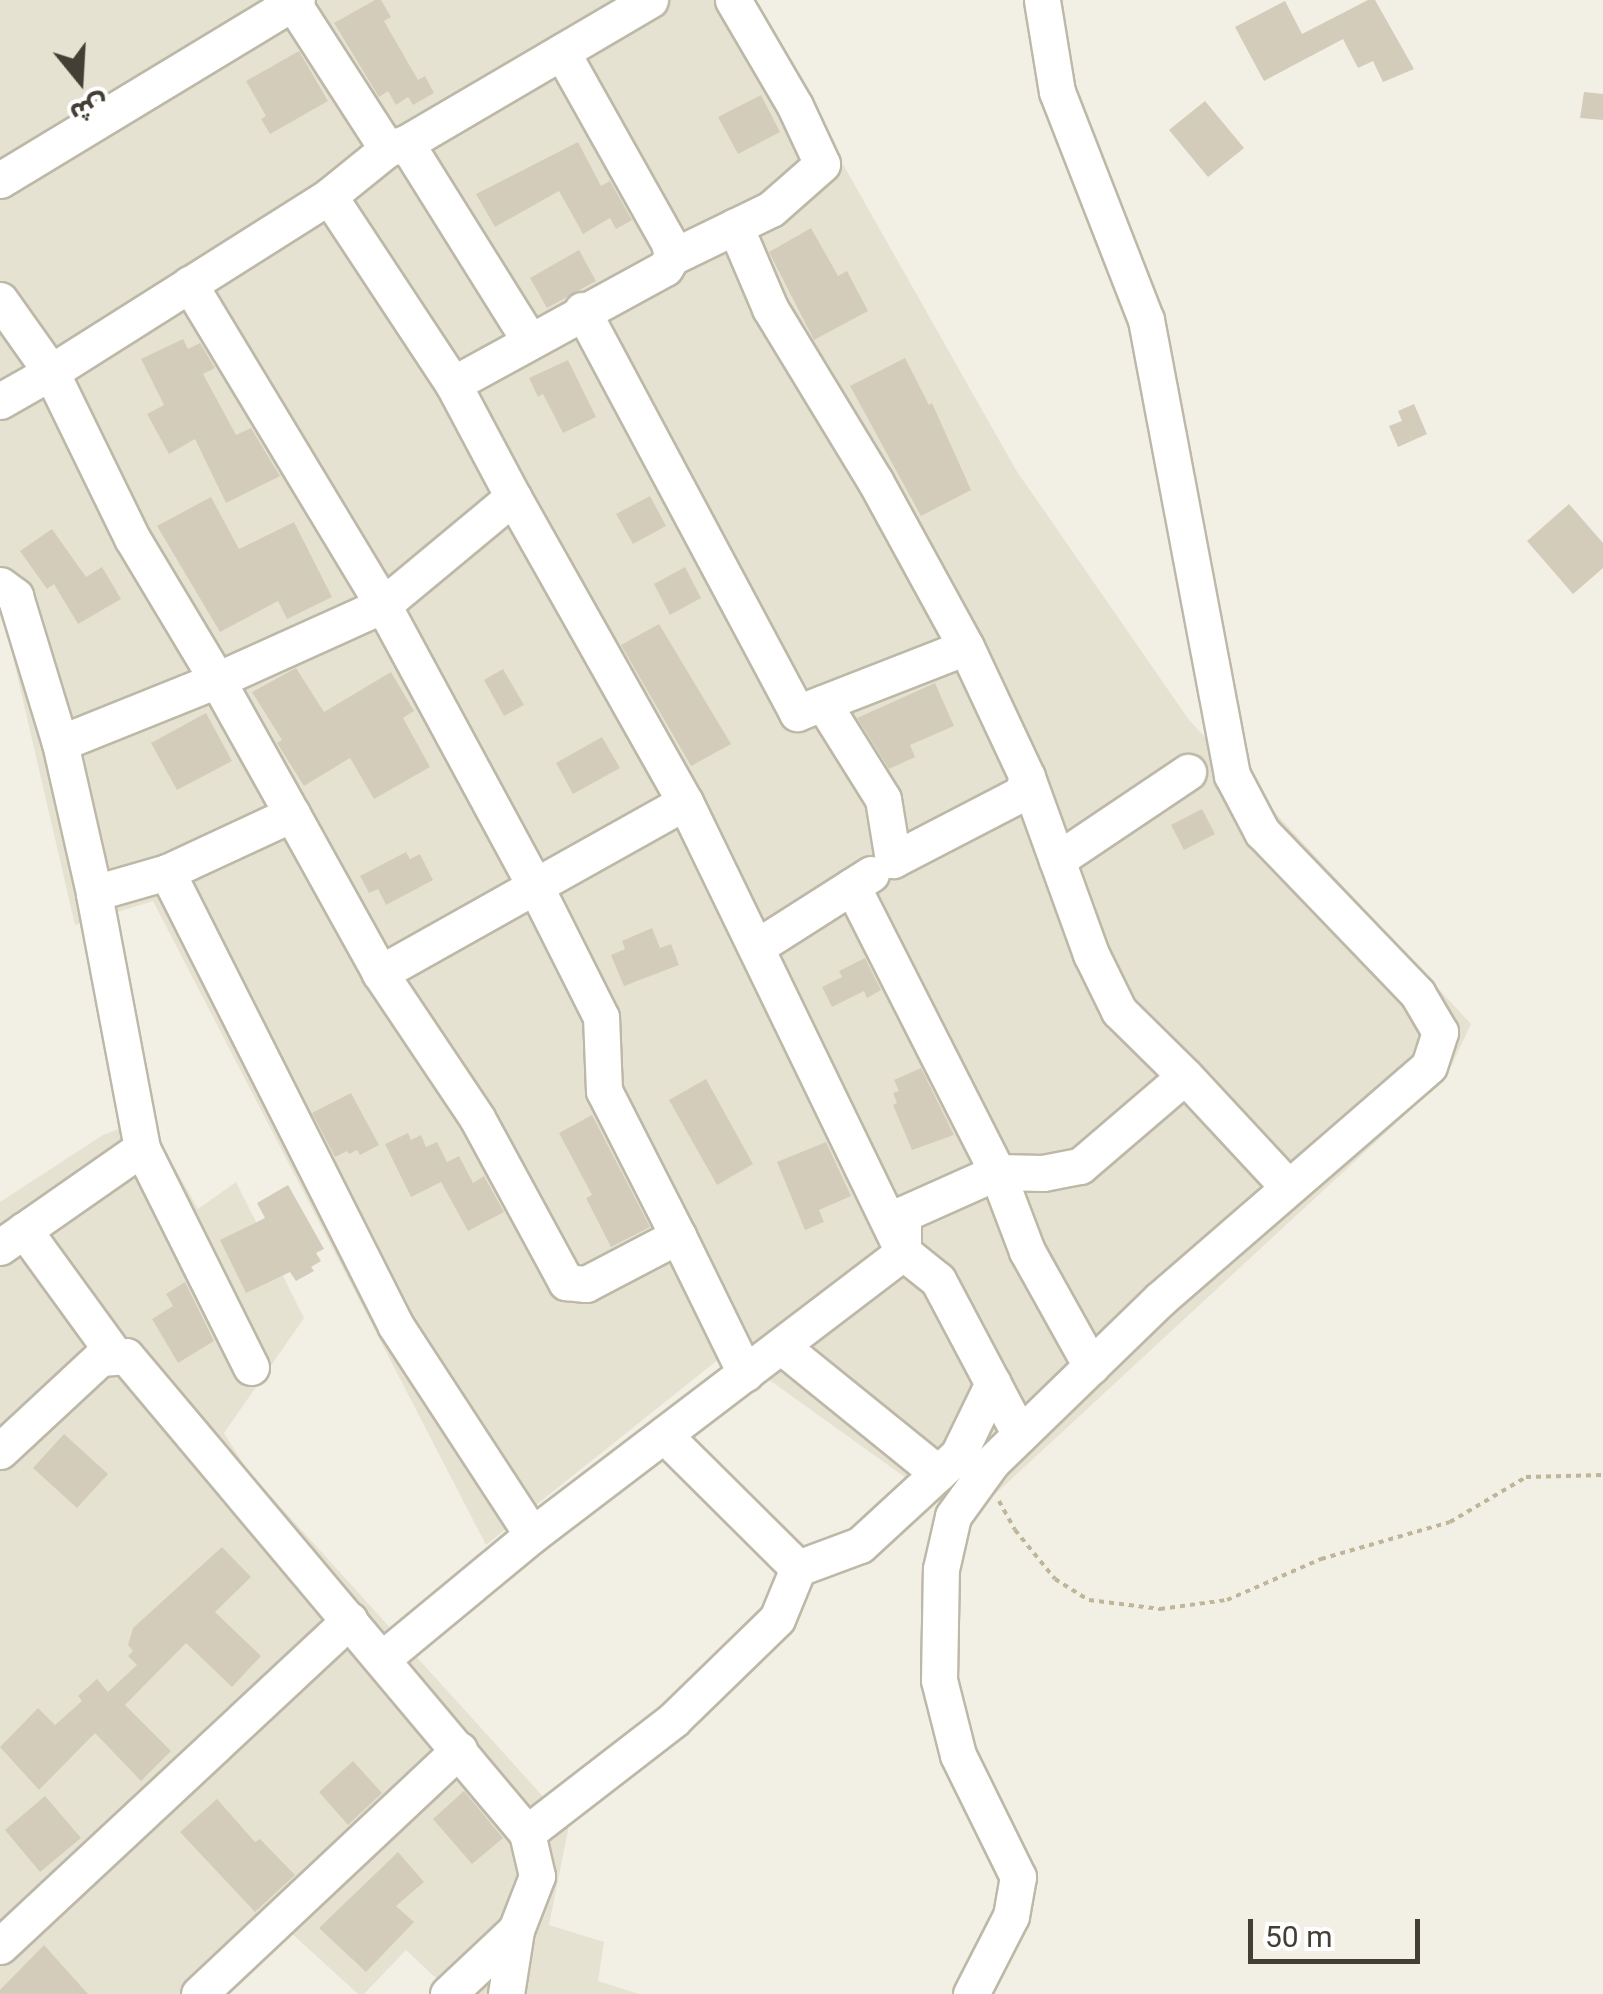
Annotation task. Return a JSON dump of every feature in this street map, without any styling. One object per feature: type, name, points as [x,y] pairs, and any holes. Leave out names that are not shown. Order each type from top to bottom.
[{"type":"street","points":[[0,400],[51,372],[328,196],[396,146],[650,0]]},
{"type":"street","points":[[453,384],[665,268],[672,257],[771,209],[822,164],[795,106],[733,0]]},
{"type":"street","points":[[972,1994],[1011,1916],[1018,1877],[958,1755],[938,1680],[941,1568],[952,1516],[992,1462],[1091,1366],[1288,1187],[1429,1066],[1439,1047],[1440,1032],[1417,993],[1262,832],[1232,775],[1146,320],[1057,92],[1042,0]]},
{"type":"street","points":[[0,180],[294,1],[528,340]]},
{"type":"street","points":[[562,52],[669,243],[672,257]]},
{"type":"street","points":[[328,196],[453,384],[686,802],[903,1252],[938,1280],[1020,1435]]},
{"type":"street","points":[[736,226],[770,308],[875,481],[966,647],[1027,777],[1091,954],[1120,1011],[1288,1187]]},
{"type":"street","points":[[190,284],[383,605],[535,886],[600,1017],[604,1091],[745,1373]]},
{"type":"street","points":[[0,300],[51,372],[132,538],[217,680],[380,973],[477,1118],[566,1282],[586,1284],[678,1236]]},
{"type":"street","points":[[582,310],[798,713],[966,647]]},
{"type":"street","points":[[60,743],[217,680],[383,605],[513,497]]},
{"type":"street","points":[[0,584],[15,596],[60,743],[94,893],[142,1148],[251,1367]]},
{"type":"street","points":[[823,703],[883,799],[893,860]]},
{"type":"street","points":[[1057,860],[1188,772]]},
{"type":"street","points":[[758,946],[893,860],[1022,793],[1027,777]]},
{"type":"street","points":[[380,973],[686,802]]},
{"type":"street","points":[[94,893],[167,872],[292,814]]},
{"type":"street","points":[[167,872],[396,1326],[532,1535]]},
{"type":"street","points":[[852,886],[997,1172],[1027,1250],[1091,1366]]},
{"type":"street","points":[[903,1252],[904,1214],[997,1172],[1043,1173],[1080,1166],[1185,1076]]},
{"type":"street","points":[[114,1354],[12,1239],[142,1148]]},
{"type":"street","points":[[382,1659],[532,1535],[903,1252]]},
{"type":"street","points":[[781,1346],[938,1474]]},
{"type":"street","points":[[0,1451],[100,1358],[126,1356],[528,1834],[537,1876],[516,1930],[506,1994]]},
{"type":"street","points":[[528,1834],[674,1720],[777,1619],[798,1568],[860,1545],[958,1455],[993,1383]]},
{"type":"street","points":[[664,1435],[798,1568]]},
{"type":"street","points":[[0,1946],[349,1620]]},
{"type":"street","points":[[199,1994],[459,1750]]},
{"type":"street","points":[[448,1994],[516,1930]]},
{"type":"path","points":[[992,1462],[998,1500],[1015,1530],[1054,1579],[1089,1600],[1160,1609],[1227,1600],[1321,1559],[1450,1522],[1526,1478],[1603,1475]]},
{"type":"shaded area","points":[[0,0],[750,0],[1016,470],[1189,720],[1471,1024],[1446,1077],[966,1521],[729,1351],[486,1545],[153,901],[75,925],[0,601]]},
{"type":"shaded area","points":[[147,1118],[198,1209],[236,1182],[304,1318],[224,1433],[248,1471],[569,1825],[549,1925],[604,1942],[598,1981],[639,1994],[453,1994],[406,1950],[364,1994],[358,1994],[289,1931],[225,1994],[0,1994],[0,1202],[103,1135]]},
{"type":"building","points":[[381,0],[391,17],[384,21],[418,80],[425,76],[434,93],[413,105],[408,97],[396,105],[388,91],[379,97],[334,23]]},
{"type":"building","points":[[1375,0],[1414,69],[1383,82],[1373,61],[1358,68],[1343,39],[1264,81],[1235,27],[1285,1],[1302,34]]},
{"type":"building","points":[[299,51],[328,101],[270,134],[261,119],[266,116],[246,81]]},
{"type":"building","points":[[1584,92],[1603,94],[1603,120],[1580,118]]},
{"type":"building","points":[[761,95],[780,132],[738,154],[718,117]]},
{"type":"building","points":[[1205,101],[1244,148],[1208,177],[1169,130]]},
{"type":"building","points":[[578,142],[601,186],[610,181],[632,220],[616,229],[610,218],[583,234],[559,191],[495,227],[476,194]]},
{"type":"building","points":[[811,228],[838,276],[847,271],[868,311],[814,340],[769,252]]},
{"type":"building","points":[[579,250],[596,281],[547,308],[530,278]]},
{"type":"building","points":[[183,339],[188,349],[200,343],[215,368],[203,374],[236,435],[251,428],[280,476],[226,503],[195,439],[169,454],[147,414],[164,405],[141,359]]},
{"type":"building","points":[[905,358],[929,405],[932,403],[971,490],[921,516],[850,386]]},
{"type":"building","points":[[568,360],[596,417],[563,433],[543,394],[538,397],[529,378]]},
{"type":"building","points":[[1414,404],[1427,434],[1398,447],[1389,426],[1402,421],[1398,411]]},
{"type":"building","points":[[650,496],[666,526],[633,544],[616,514]]},
{"type":"building","points":[[211,497],[239,549],[294,522],[332,597],[287,619],[278,601],[220,632],[157,526]]},
{"type":"building","points":[[1569,504],[1603,543],[1603,568],[1573,594],[1527,541]]},
{"type":"building","points":[[52,529],[86,577],[102,567],[121,599],[78,624],[54,584],[47,589],[20,551]]},
{"type":"building","points":[[685,567],[701,598],[670,615],[654,584]]},
{"type":"building","points":[[659,624],[731,744],[691,766],[621,645]]},
{"type":"building","points":[[296,668],[324,712],[391,672],[414,711],[403,718],[430,767],[374,799],[350,758],[304,786],[277,743],[282,740],[252,692]]},
{"type":"building","points":[[503,669],[524,705],[504,716],[484,680]]},
{"type":"building","points":[[935,683],[954,726],[910,745],[915,757],[889,769],[857,718]]},
{"type":"building","points":[[206,713],[232,761],[177,790],[151,743]]},
{"type":"building","points":[[602,737],[620,768],[573,794],[556,763]]},
{"type":"building","points":[[1202,809],[1215,834],[1184,850],[1171,825]]},
{"type":"building","points":[[406,852],[410,859],[420,854],[433,880],[386,905],[378,889],[369,893],[360,876]]},
{"type":"building","points":[[652,928],[660,948],[671,944],[679,965],[624,986],[611,955],[625,949],[622,941]]},
{"type":"building","points":[[865,958],[881,990],[867,998],[864,991],[832,1007],[822,987],[842,977],[839,971]]},
{"type":"building","points":[[921,1068],[954,1135],[912,1150],[893,1105],[897,1103],[893,1093],[899,1091],[894,1080]]},
{"type":"building","points":[[706,1079],[753,1164],[717,1185],[669,1100]]},
{"type":"building","points":[[351,1093],[379,1145],[360,1155],[357,1150],[335,1157],[312,1113]]},
{"type":"building","points":[[592,1115],[650,1227],[611,1247],[586,1198],[592,1195],[559,1133]]},
{"type":"building","points":[[408,1133],[411,1140],[421,1135],[426,1147],[437,1142],[447,1162],[459,1156],[473,1183],[484,1176],[504,1212],[468,1231],[441,1182],[411,1197],[385,1144]]},
{"type":"building","points":[[826,1142],[851,1196],[819,1210],[824,1222],[805,1230],[777,1162]]},
{"type":"building","points":[[288,1185],[324,1249],[316,1253],[321,1261],[311,1267],[314,1271],[296,1281],[290,1272],[246,1293],[220,1240],[265,1218],[257,1203]]},
{"type":"building","points":[[185,1282],[214,1341],[178,1363],[152,1319],[173,1306],[166,1294]]},
{"type":"building","points":[[64,1434],[108,1474],[77,1508],[33,1468]]},
{"type":"building","points":[[222,1547],[251,1577],[215,1612],[261,1656],[232,1687],[186,1643],[125,1705],[171,1751],[141,1781],[95,1733],[39,1790],[0,1747],[38,1708],[55,1725],[82,1701],[78,1696],[97,1679],[108,1692],[137,1665],[128,1656],[133,1651],[128,1645],[133,1628]]},
{"type":"building","points":[[353,1761],[382,1793],[348,1825],[319,1792]]},
{"type":"building","points":[[464,1791],[503,1838],[472,1864],[433,1819]]},
{"type":"building","points":[[45,1796],[81,1838],[40,1872],[5,1830]]},
{"type":"building","points":[[217,1799],[255,1842],[260,1839],[295,1875],[255,1912],[180,1832]]},
{"type":"building","points":[[398,1852],[424,1882],[396,1906],[414,1922],[366,1972],[319,1928]]},
{"type":"building","points":[[44,1945],[88,1994],[0,1994],[0,1990]]}]
